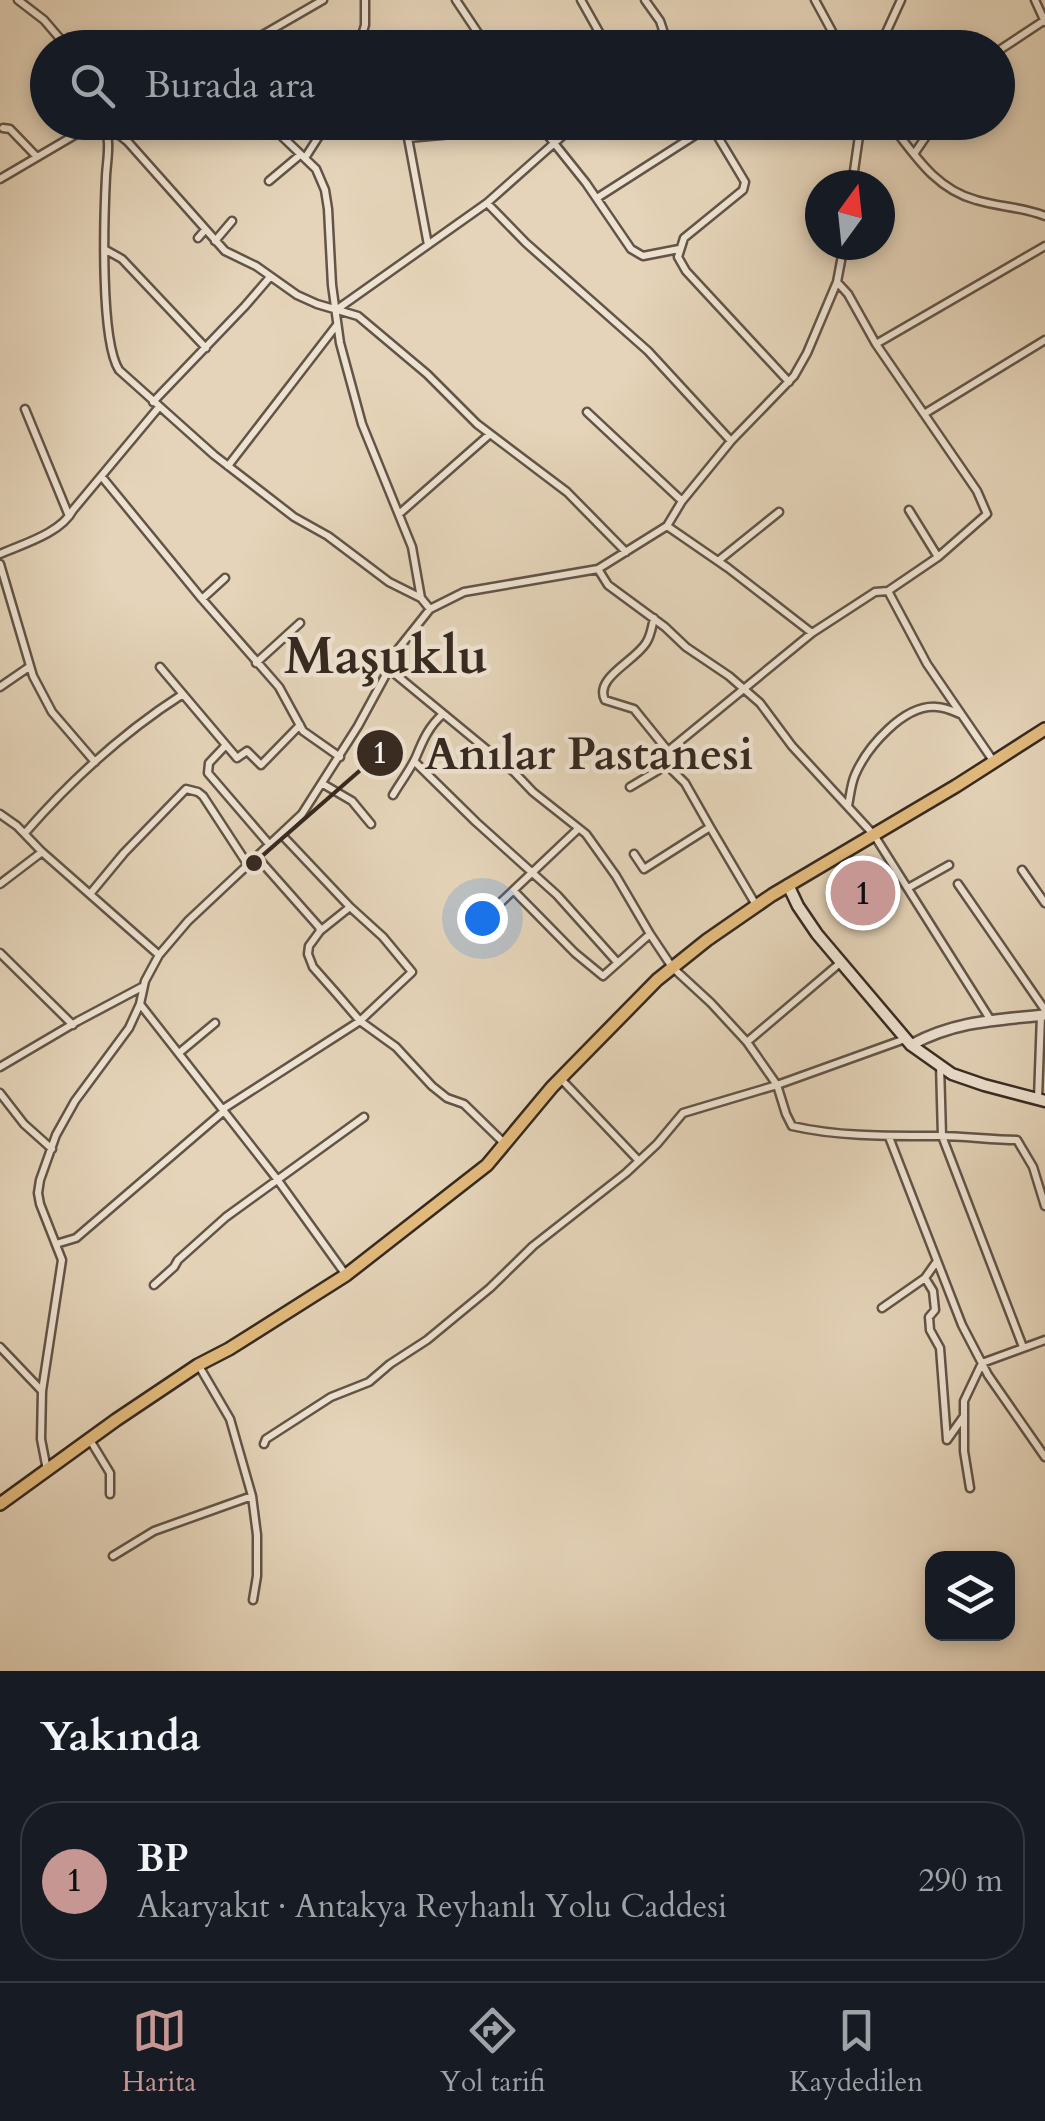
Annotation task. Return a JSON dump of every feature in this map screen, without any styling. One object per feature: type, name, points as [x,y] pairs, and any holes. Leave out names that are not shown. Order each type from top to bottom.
[{"type":"main road","points":[[0,1504],[198,1365],[346,1275],[487,1165],[560,1079],[672,967],[756,905],[1045,729]]},
{"type":"main road","points":[[788,885],[798,906],[841,962],[909,1042],[952,1074],[1042,1100]]},
{"type":"street","points":[[18,0],[53,30]]},
{"type":"street","points":[[271,30],[322,0]]},
{"type":"street","points":[[363,30],[365,0]]},
{"type":"street","points":[[456,0],[476,30]]},
{"type":"street","points":[[581,0],[598,30]]},
{"type":"street","points":[[646,0],[663,30]]},
{"type":"street","points":[[815,0],[831,30]]},
{"type":"street","points":[[888,30],[901,0]]},
{"type":"street","points":[[1015,40],[1044,21],[1034,0]]},
{"type":"street","points":[[3,128],[10,129],[37,157]]},
{"type":"street","points":[[0,178],[72,140]]},
{"type":"street","points":[[102,140],[108,339],[119,370],[294,518],[328,536],[430,608]]},
{"type":"street","points":[[126,140],[224,250],[297,294],[358,316],[428,374],[476,424],[567,492],[626,552]]},
{"type":"street","points":[[286,140],[320,176],[325,190],[340,343],[362,424],[412,546],[421,598]]},
{"type":"street","points":[[269,181],[302,156],[314,140]]},
{"type":"street","points":[[408,140],[428,245]]},
{"type":"street","points":[[550,140],[597,198],[631,249],[643,256],[680,249]]},
{"type":"street","points":[[334,310],[487,202],[558,140]]},
{"type":"street","points":[[597,198],[686,140]]},
{"type":"street","points":[[720,140],[745,182],[744,190],[684,238],[678,257],[686,271],[788,382]]},
{"type":"street","points":[[854,170],[859,140]]},
{"type":"street","points":[[903,140],[929,172],[954,193],[1045,215]]},
{"type":"street","points":[[914,155],[924,140]]},
{"type":"street","points":[[487,202],[539,256],[648,351],[731,441]]},
{"type":"street","points":[[215,241],[232,222]]},
{"type":"street","points":[[198,238],[205,230]]},
{"type":"street","points":[[876,344],[1045,246]]},
{"type":"street","points":[[106,250],[122,259],[206,348]]},
{"type":"street","points":[[0,1067],[142,989],[159,955],[188,922],[302,814],[340,757],[390,669],[395,653],[430,608],[464,592],[598,569],[667,526],[682,501],[731,441],[788,382],[806,353],[838,282],[842,260]]},
{"type":"street","points":[[0,554],[70,517],[156,405],[270,277]]},
{"type":"street","points":[[668,751],[812,633],[875,592],[888,591],[938,557],[988,514],[838,282]]},
{"type":"street","points":[[228,466],[337,325]]},
{"type":"street","points":[[924,414],[1045,340]]},
{"type":"street","points":[[25,409],[70,517]]},
{"type":"street","points":[[587,412],[682,501]]},
{"type":"street","points":[[399,514],[490,434]]},
{"type":"street","points":[[102,478],[279,687],[303,731],[340,757]]},
{"type":"street","points":[[909,510],[938,557]]},
{"type":"street","points":[[718,561],[779,512]]},
{"type":"street","points":[[667,526],[812,633]]},
{"type":"street","points":[[0,564],[29,666],[52,712],[95,762]]},
{"type":"street","points":[[598,569],[608,585],[760,703],[815,772],[874,835],[990,1019]]},
{"type":"street","points":[[202,599],[226,578]]},
{"type":"street","points":[[888,591],[927,664],[994,762]]},
{"type":"street","points":[[654,618],[648,642],[605,681],[601,695],[604,700],[634,709],[668,751],[667,765],[684,783],[756,905]]},
{"type":"street","points":[[256,662],[300,622]]},
{"type":"street","points":[[0,687],[29,666]]},
{"type":"street","points":[[160,667],[236,758],[247,751],[261,765],[300,725]]},
{"type":"street","points":[[390,669],[586,834],[672,967],[747,1042],[777,1086],[792,1126],[818,1132],[888,1137],[1017,1140],[1033,1167],[1045,1206]]},
{"type":"street","points":[[25,833],[64,788],[140,721],[183,694]]},
{"type":"street","points":[[848,806],[854,776],[880,736],[914,712],[936,706],[961,714]]},
{"type":"street","points":[[392,795],[414,762],[432,723],[443,714]]},
{"type":"street","points":[[226,745],[209,763],[208,773],[270,845]]},
{"type":"street","points":[[414,762],[557,895],[617,962]]},
{"type":"street","points":[[630,787],[667,765]]},
{"type":"street","points":[[323,784],[352,801],[371,824]]},
{"type":"street","points":[[90,894],[186,789],[203,796],[248,865]]},
{"type":"street","points":[[0,814],[159,955]]},
{"type":"street","points":[[634,854],[644,869],[710,827]]},
{"type":"street","points":[[499,904],[578,829]]},
{"type":"street","points":[[56,1244],[76,1238],[224,1110],[360,1021],[412,972],[383,936],[281,834]]},
{"type":"street","points":[[0,884],[42,852]]},
{"type":"street","points":[[257,857],[320,931]]},
{"type":"street","points":[[908,888],[948,866]]},
{"type":"street","points":[[1022,870],[1045,903]]},
{"type":"street","points":[[958,884],[1044,1014],[1042,1100]]},
{"type":"street","points":[[514,891],[602,976],[650,934]]},
{"type":"street","points":[[350,907],[320,931],[309,946],[313,967],[360,1021],[396,1047],[446,1098],[464,1104],[479,1116],[505,1144]]},
{"type":"street","points":[[0,953],[73,1024]]},
{"type":"street","points":[[747,1042],[841,962]]},
{"type":"street","points":[[47,1471],[41,1439],[42,1391],[62,1260],[38,1193],[40,1180],[74,1100],[129,1028],[145,982]]},
{"type":"street","points":[[140,1004],[277,1179],[346,1275]]},
{"type":"street","points":[[264,1444],[331,1397],[369,1382],[428,1340],[533,1246],[639,1162],[683,1113],[936,1032],[990,1019],[1044,1014]]},
{"type":"street","points":[[179,1053],[215,1023]]},
{"type":"street","points":[[940,1064],[942,1136],[1023,1346]]},
{"type":"street","points":[[560,1079],[639,1162]]},
{"type":"street","points":[[0,1092],[24,1124],[52,1149]]},
{"type":"street","points":[[154,1285],[226,1217],[364,1117]]},
{"type":"street","points":[[888,1137],[962,1325],[982,1363],[1045,1457]]},
{"type":"street","points":[[882,1308],[925,1278],[938,1260]]},
{"type":"street","points":[[925,1278],[933,1291],[935,1310],[929,1317],[930,1330],[940,1348],[947,1440],[964,1416]]},
{"type":"street","points":[[970,1488],[964,1451],[964,1401],[982,1363],[1045,1340]]},
{"type":"street","points":[[0,1347],[42,1391]]},
{"type":"street","points":[[198,1365],[230,1420],[252,1496],[258,1535],[253,1600]]},
{"type":"street","points":[[90,1440],[110,1473],[110,1494]]},
{"type":"street","points":[[113,1556],[154,1531],[252,1496]]},
{"type":"place","name":"Anılar Pastanesi","points":[[254,863]]},
{"type":"place","name":"BP","points":[[863,893]]},
{"type":"district","name":"Maşuklu","points":[[386,657]]}]
